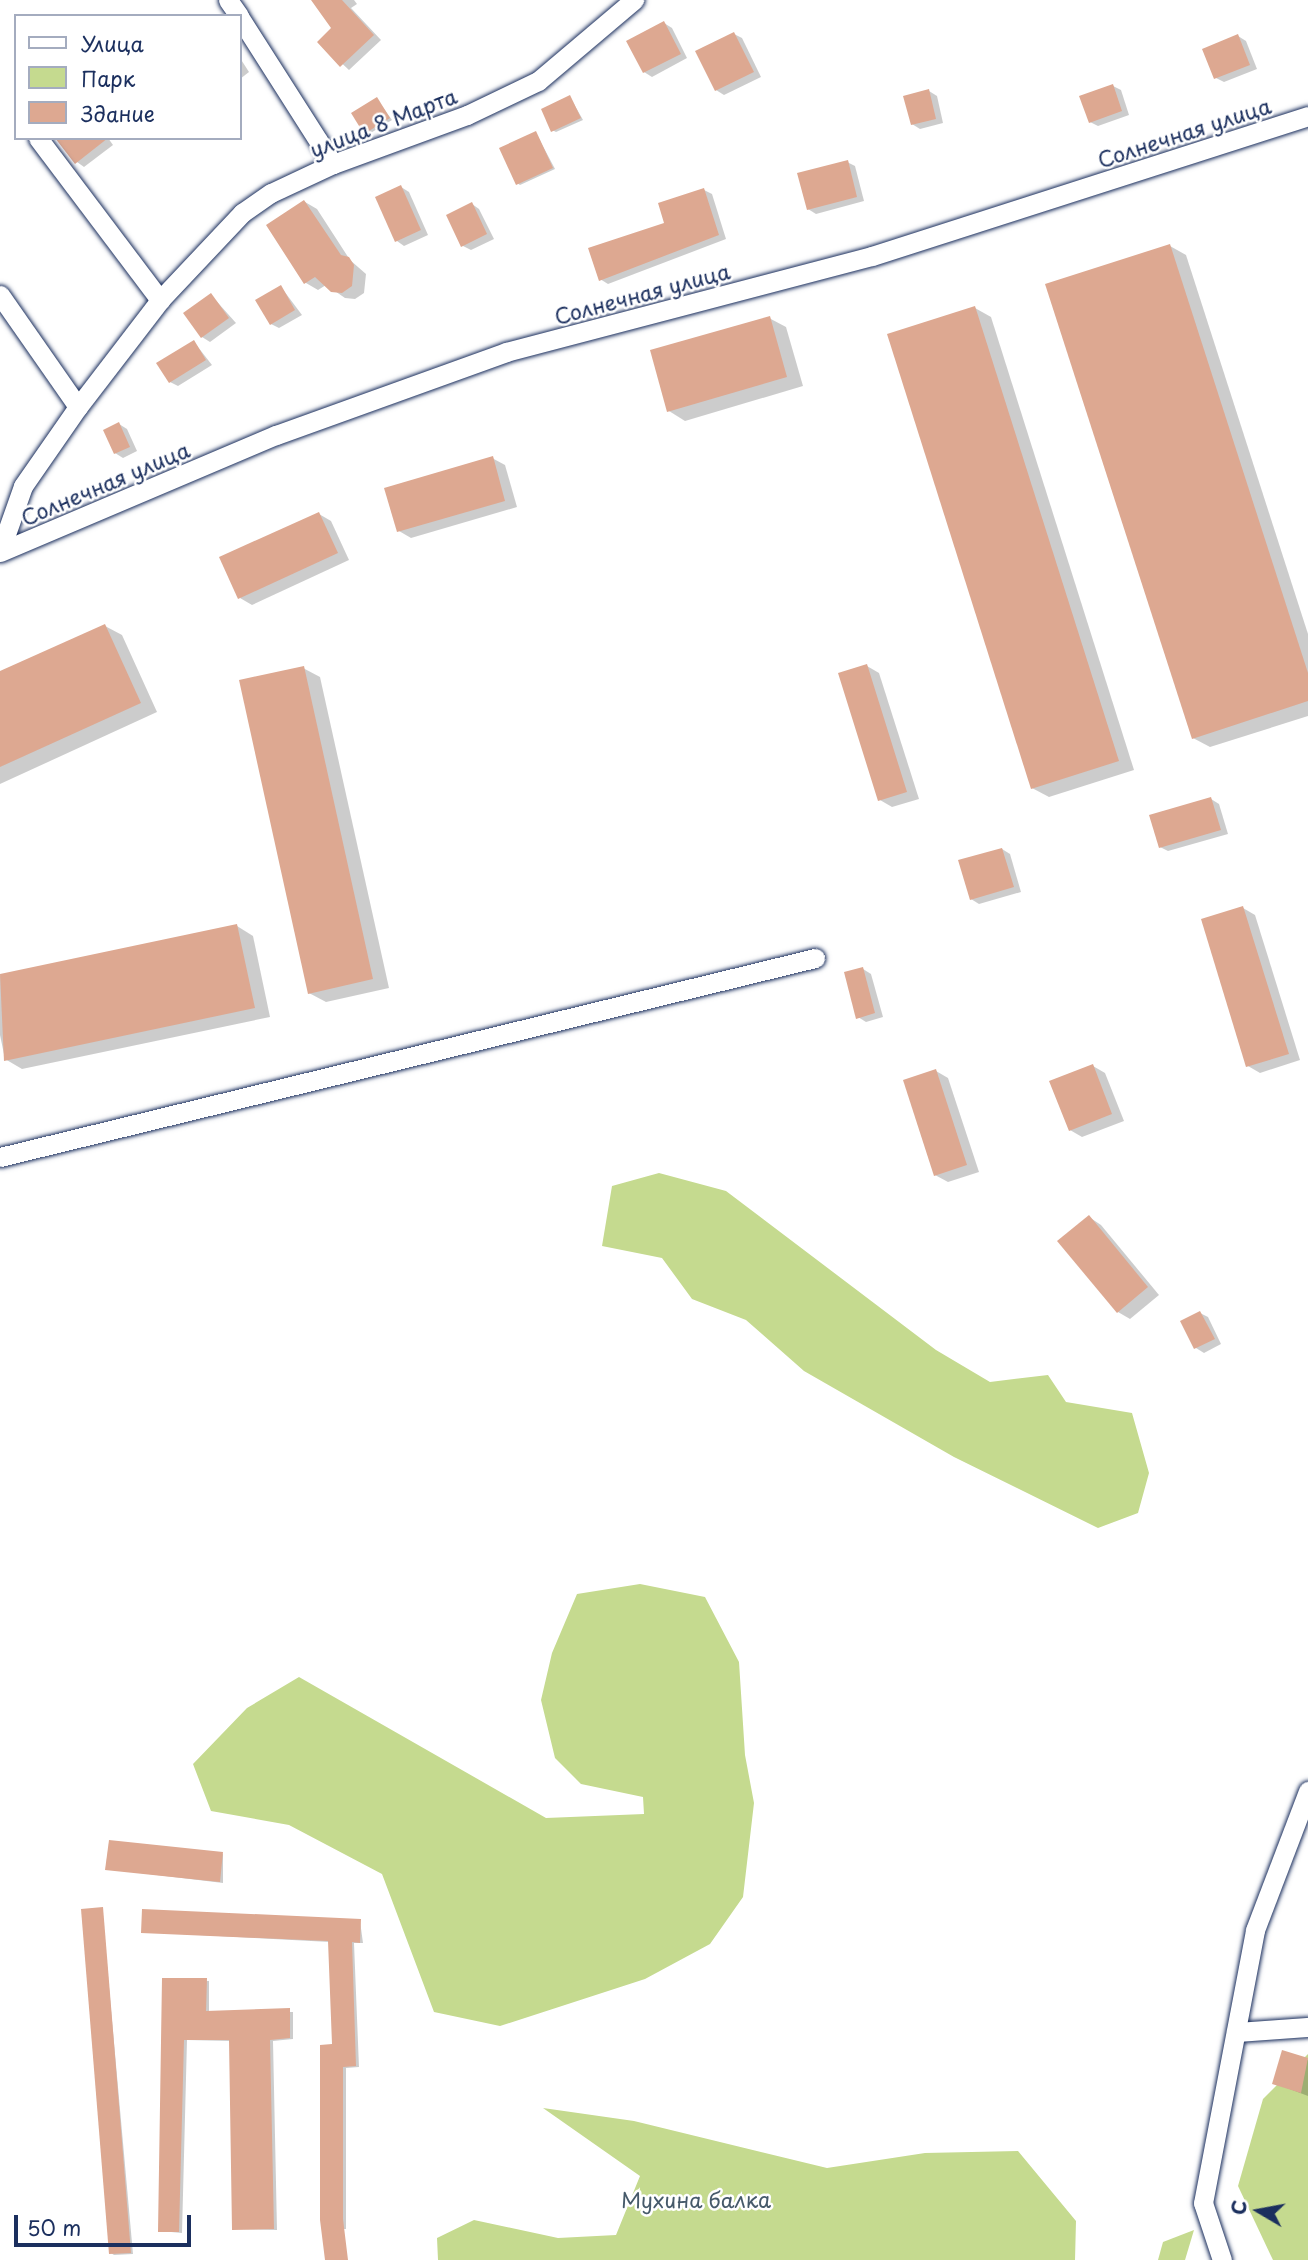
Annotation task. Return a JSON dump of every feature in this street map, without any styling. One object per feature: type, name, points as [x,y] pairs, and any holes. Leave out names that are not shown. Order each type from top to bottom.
[{"type":"street","name":"улица 8 Марта","points":[[0,551],[23,486],[78,407],[160,300],[242,213],[271,193],[333,164],[467,115],[538,81],[634,0]]},
{"type":"street","points":[[242,22],[333,164]]},
{"type":"street","name":"Солнечная улица","points":[[0,551],[276,435],[506,352],[872,256],[1308,116]]},
{"type":"street","points":[[40,140],[160,300]]},
{"type":"street","points":[[0,295],[78,407]]},
{"type":"street","points":[[0,1157],[815,958]]},
{"type":"street","points":[[1222,2260],[1203,2203],[1255,1930],[1308,1791]]},
{"type":"street","points":[[1236,2032],[1308,2027]]},
{"type":"green space","points":[[659,1173],[726,1191],[936,1350],[990,1382],[1048,1375],[1066,1402],[1132,1413],[1149,1473],[1138,1513],[1098,1528],[954,1457],[804,1371],[746,1320],[692,1299],[662,1258],[602,1246],[612,1186]]},
{"type":"green space","points":[[640,1584],[705,1597],[739,1662],[745,1755],[754,1803],[743,1897],[710,1944],[645,1979],[500,2026],[434,2012],[382,1874],[289,1825],[211,1811],[193,1764],[247,1708],[299,1677],[546,1818],[644,1814],[643,1797],[581,1784],[555,1758],[541,1700],[552,1653],[577,1594]]},
{"type":"green space","points":[[1308,2054],[1308,2260],[1273,2260],[1238,2186],[1263,2099]]},
{"type":"green space","name":"Мухина балка","points":[[543,2108],[634,2121],[827,2168],[925,2153],[1018,2151],[1076,2221],[1075,2260],[438,2260],[437,2238],[474,2220],[558,2238],[616,2235],[640,2176]]},
{"type":"green space","points":[[1194,2230],[1185,2260],[1158,2260],[1163,2242]]},
{"type":"building","points":[[311,0],[342,0],[374,35],[340,67],[317,42],[331,28]]},
{"type":"building","points":[[664,21],[681,54],[643,73],[626,41]]},
{"type":"building","points":[[734,32],[754,72],[715,91],[695,51]]},
{"type":"building","points":[[1238,34],[1250,65],[1214,79],[1202,49]]},
{"type":"building","points":[[1113,84],[1122,111],[1089,123],[1079,96]]},
{"type":"building","points":[[929,89],[936,119],[911,125],[903,96]]},
{"type":"building","points":[[570,95],[581,118],[551,132],[541,109]]},
{"type":"building","points":[[377,97],[390,118],[364,134],[351,113]]},
{"type":"building","points":[[536,131],[553,168],[516,185],[499,148]]},
{"type":"building","points":[[57,140],[105,140],[75,164]]},
{"type":"building","points":[[848,160],[857,197],[807,210],[797,173]]},
{"type":"building","points":[[401,185],[421,230],[395,242],[375,197]]},
{"type":"building","points":[[704,188],[719,235],[599,281],[588,248],[664,223],[658,203]]},
{"type":"building","points":[[304,200],[341,255],[349,257],[354,265],[352,286],[342,293],[331,292],[315,277],[304,284],[266,225]]},
{"type":"building","points":[[472,202],[487,234],[461,247],[446,215]]},
{"type":"building","points":[[1170,244],[1308,673],[1308,701],[1192,739],[1045,284]]},
{"type":"building","points":[[281,285],[295,310],[270,325],[255,300]]},
{"type":"building","points":[[211,293],[229,318],[201,338],[183,313]]},
{"type":"building","points":[[975,306],[1119,761],[1031,789],[887,334]]},
{"type":"building","points":[[770,316],[787,377],[667,412],[650,350]]},
{"type":"building","points":[[194,340],[206,360],[169,383],[156,363]]},
{"type":"building","points":[[119,422],[130,447],[114,454],[103,430]]},
{"type":"building","points":[[493,456],[505,501],[397,532],[384,488]]},
{"type":"building","points":[[319,512],[338,553],[238,599],[219,557]]},
{"type":"building","points":[[105,624],[141,703],[0,767],[0,671]]},
{"type":"building","points":[[867,664],[907,792],[878,801],[838,673]]},
{"type":"building","points":[[304,666],[373,979],[308,994],[239,680]]},
{"type":"building","points":[[1211,797],[1221,830],[1159,848],[1149,815]]},
{"type":"building","points":[[1002,848],[1014,887],[970,900],[958,860]]},
{"type":"building","points":[[1243,906],[1289,1054],[1246,1067],[1201,919]]},
{"type":"building","points":[[237,924],[255,1008],[4,1061],[0,974]]},
{"type":"building","points":[[863,967],[875,1013],[856,1019],[844,972]]},
{"type":"building","points":[[1093,1064],[1112,1114],[1069,1131],[1049,1081]]},
{"type":"building","points":[[936,1069],[967,1165],[934,1176],[903,1080]]},
{"type":"building","points":[[1089,1215],[1148,1287],[1117,1313],[1057,1241]]},
{"type":"building","points":[[1200,1311],[1215,1339],[1194,1349],[1180,1321]]},
{"type":"building","points":[[109,1840],[223,1852],[220,1882],[105,1870]]},
{"type":"building","points":[[103,1907],[131,2253],[109,2254],[81,1909]]},
{"type":"building","points":[[142,1909],[361,1919],[360,1943],[352,1942],[356,2066],[343,2067],[343,2219],[348,2260],[325,2260],[320,2220],[320,2045],[332,2044],[328,1941],[141,1933]]},
{"type":"building","points":[[162,1978],[207,1978],[206,2011],[290,2008],[290,2038],[270,2040],[274,2229],[232,2230],[229,2040],[184,2040],[179,2232],[158,2232]]},
{"type":"building","points":[[1282,2050],[1308,2058],[1301,2093],[1272,2084]]}]
